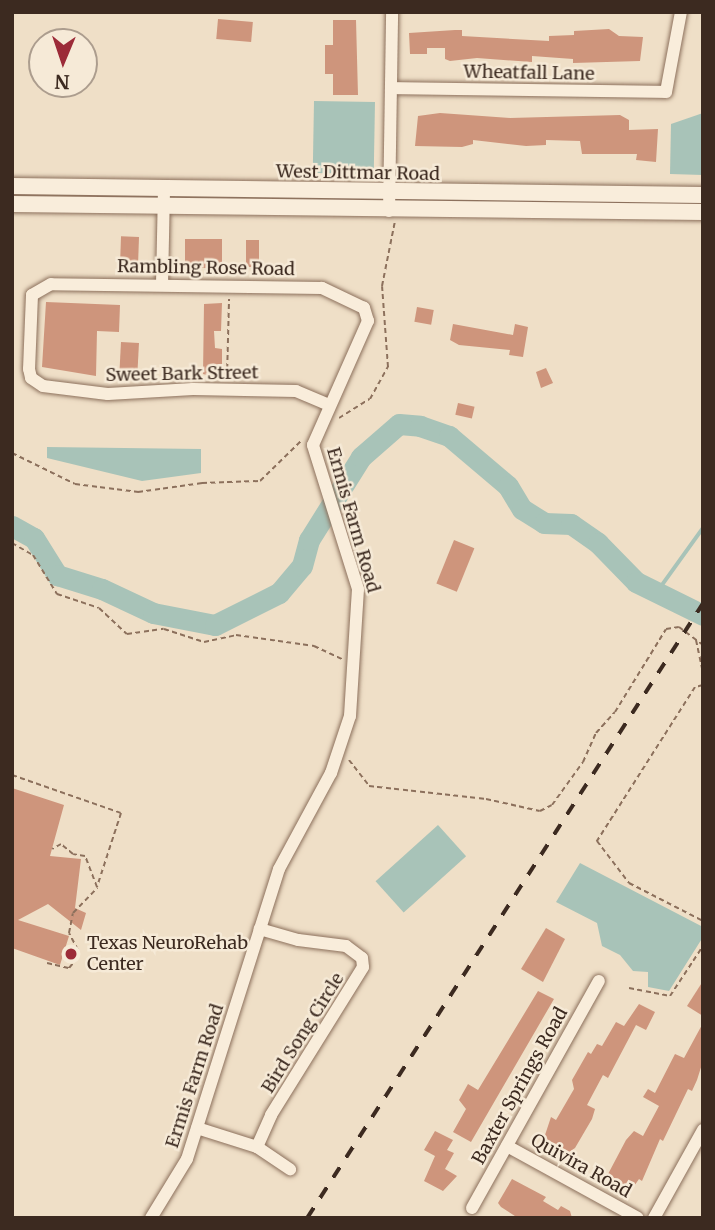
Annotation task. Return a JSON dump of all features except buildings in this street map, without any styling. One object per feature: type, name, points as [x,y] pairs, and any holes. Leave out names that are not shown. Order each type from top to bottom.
[{"type":"street","points":[[392,12],[392,215]]},
{"type":"street","name":"Wheatfall Lane","points":[[391,88],[666,92],[681,12]]},
{"type":"street","name":"West Dittmar Road","points":[[12,186],[390,194],[703,195]]},
{"type":"street","points":[[162,285],[164,190]]},
{"type":"street","name":"West Dittmar Road","points":[[12,204],[392,215],[703,212]]},
{"type":"street","name":"Rambling Rose Road","points":[[35,383],[29,369],[30,302],[43,285],[322,288],[364,308]]},
{"type":"street","name":"Ermis Farm Road","points":[[155,1216],[184,1167],[286,850],[318,798],[343,742],[356,673],[359,603],[352,570],[316,457],[315,438],[367,328],[364,308]]},
{"type":"street","name":"Sweet Bark Street","points":[[35,383],[85,393],[296,391],[329,405]]},
{"type":"street","name":"Bird Song Circle","points":[[257,1147],[271,1115],[363,967],[362,958],[346,946],[298,940],[260,929]]},
{"type":"street","name":"Baxter Springs Road","points":[[472,1208],[599,981]]},
{"type":"street","points":[[197,1128],[257,1147],[290,1169]]},
{"type":"street","points":[[654,1218],[703,1130]]},
{"type":"street","name":"Quivira Road","points":[[507,1146],[638,1218]]},
{"type":"path","points":[[330,421],[370,399],[388,367],[382,286],[392,215]]},
{"type":"path","points":[[227,382],[230,295]]},
{"type":"path","points":[[12,453],[75,484],[138,492],[202,483],[260,481],[303,440]]},
{"type":"path","points":[[12,543],[33,555],[57,594],[99,608],[127,634],[164,629],[204,642],[236,635],[314,646],[335,654],[356,673]]},
{"type":"path","points":[[348,759],[369,786],[486,799],[540,811],[552,806],[583,762],[596,733],[615,712],[666,629],[679,627],[703,645]]},
{"type":"path","points":[[696,639],[703,673]]},
{"type":"path","points":[[703,685],[695,687],[597,841],[629,883],[703,921]]},
{"type":"path","points":[[12,775],[121,813],[97,887],[73,913],[69,933],[78,950],[74,962],[69,968],[47,963]]},
{"type":"path","points":[[52,849],[61,844],[74,855],[85,856],[97,887]]},
{"type":"path","points":[[629,988],[670,996],[703,946]]},
{"type":"shaded area","points":[[314,101],[375,102],[374,174],[313,173]]},
{"type":"shaded area","points":[[703,113],[703,175],[670,174],[671,124]]},
{"type":"shaded area","points":[[47,447],[201,449],[201,473],[142,481],[47,458]]},
{"type":"shaded area","points":[[438,825],[466,856],[404,912],[376,881]]},
{"type":"shaded area","points":[[580,863],[703,927],[703,937],[669,991],[648,987],[648,972],[633,971],[620,955],[602,946],[597,923],[556,902]]},
{"type":"waterway","points":[[12,526],[34,538],[57,575],[102,589],[153,613],[215,625],[279,593],[302,566],[309,540],[361,457],[399,424],[420,426],[449,436],[508,486],[522,509],[544,523],[571,524],[598,543],[636,582],[703,615]]},
{"type":"waterway","points":[[657,592],[703,528]]},
{"type":"railway","points":[[307,1218],[703,603]]},
{"type":"place","name":"Texas NeuroRehab Center","points":[[71,954]]}]
